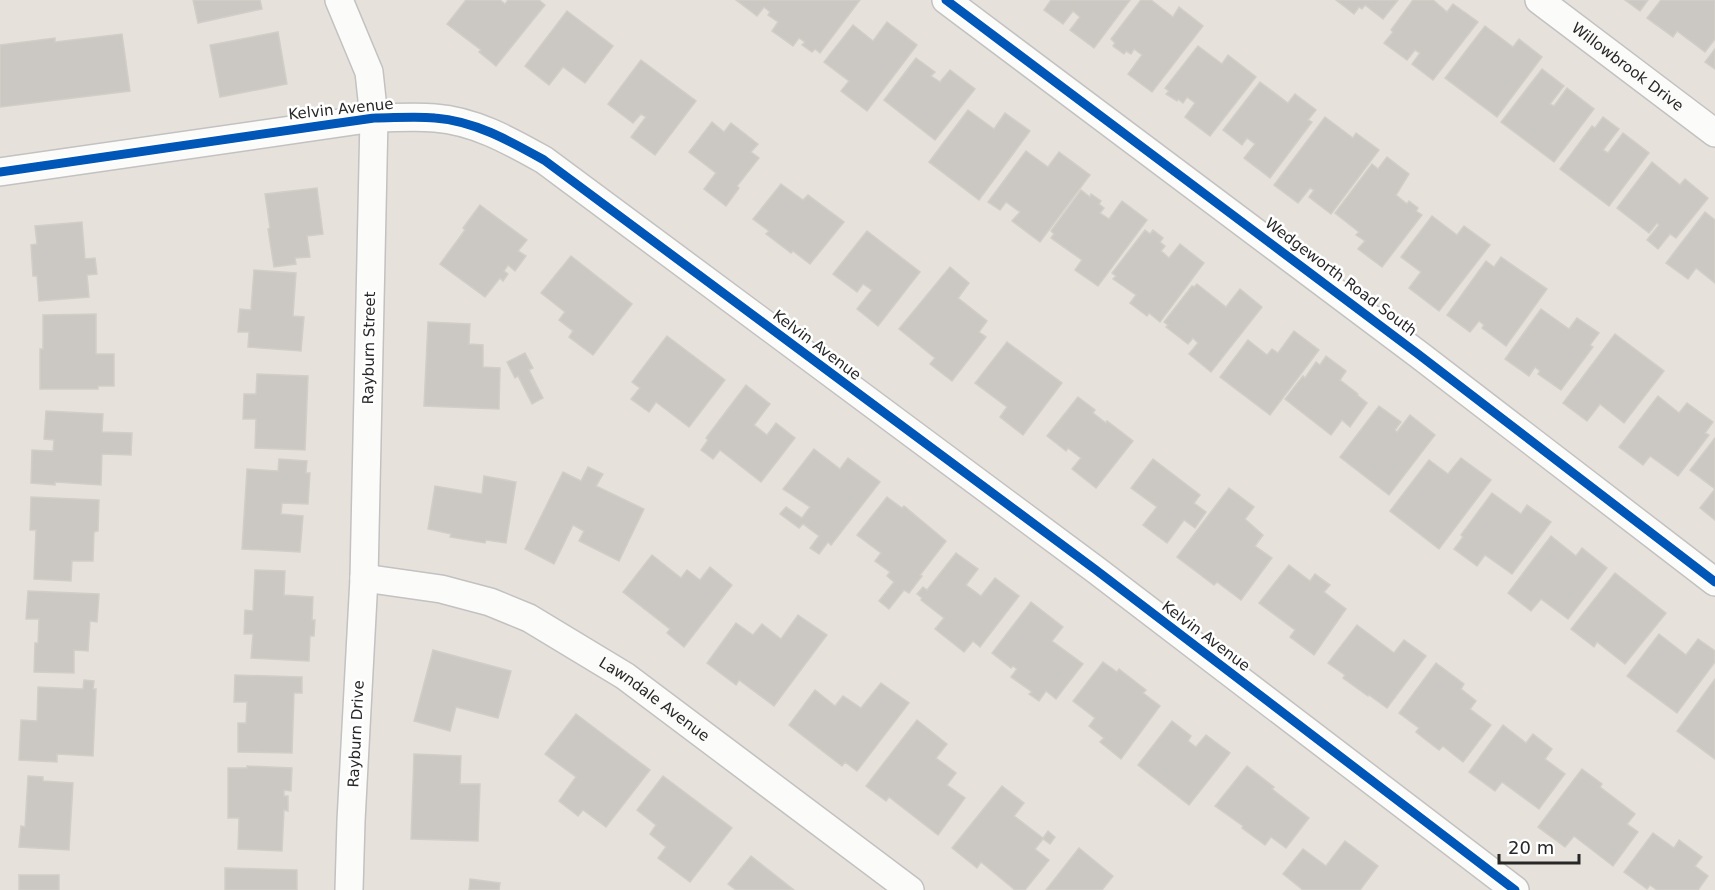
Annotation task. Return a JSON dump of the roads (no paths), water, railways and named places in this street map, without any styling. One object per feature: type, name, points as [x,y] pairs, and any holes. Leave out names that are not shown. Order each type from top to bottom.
[{"type":"street","name":"Rayburn Street","points":[[339,0],[369,72],[374,118],[364,578]]},
{"type":"street","name":"Wedgeworth Road South","points":[[946,0],[1399,339],[1715,582]]},
{"type":"street","name":"Willowbrook Drive","points":[[1539,0],[1715,134]]},
{"type":"street","name":"Kelvin Avenue","points":[[0,172],[374,118],[436,118],[478,127],[508,140],[544,160],[1096,570],[1515,890]]},
{"type":"street","name":"Rayburn Drive","points":[[349,890],[364,578]]},
{"type":"street","name":"Lawndale Avenue","points":[[364,578],[441,589],[490,602],[529,618],[625,676],[910,890]]}]
